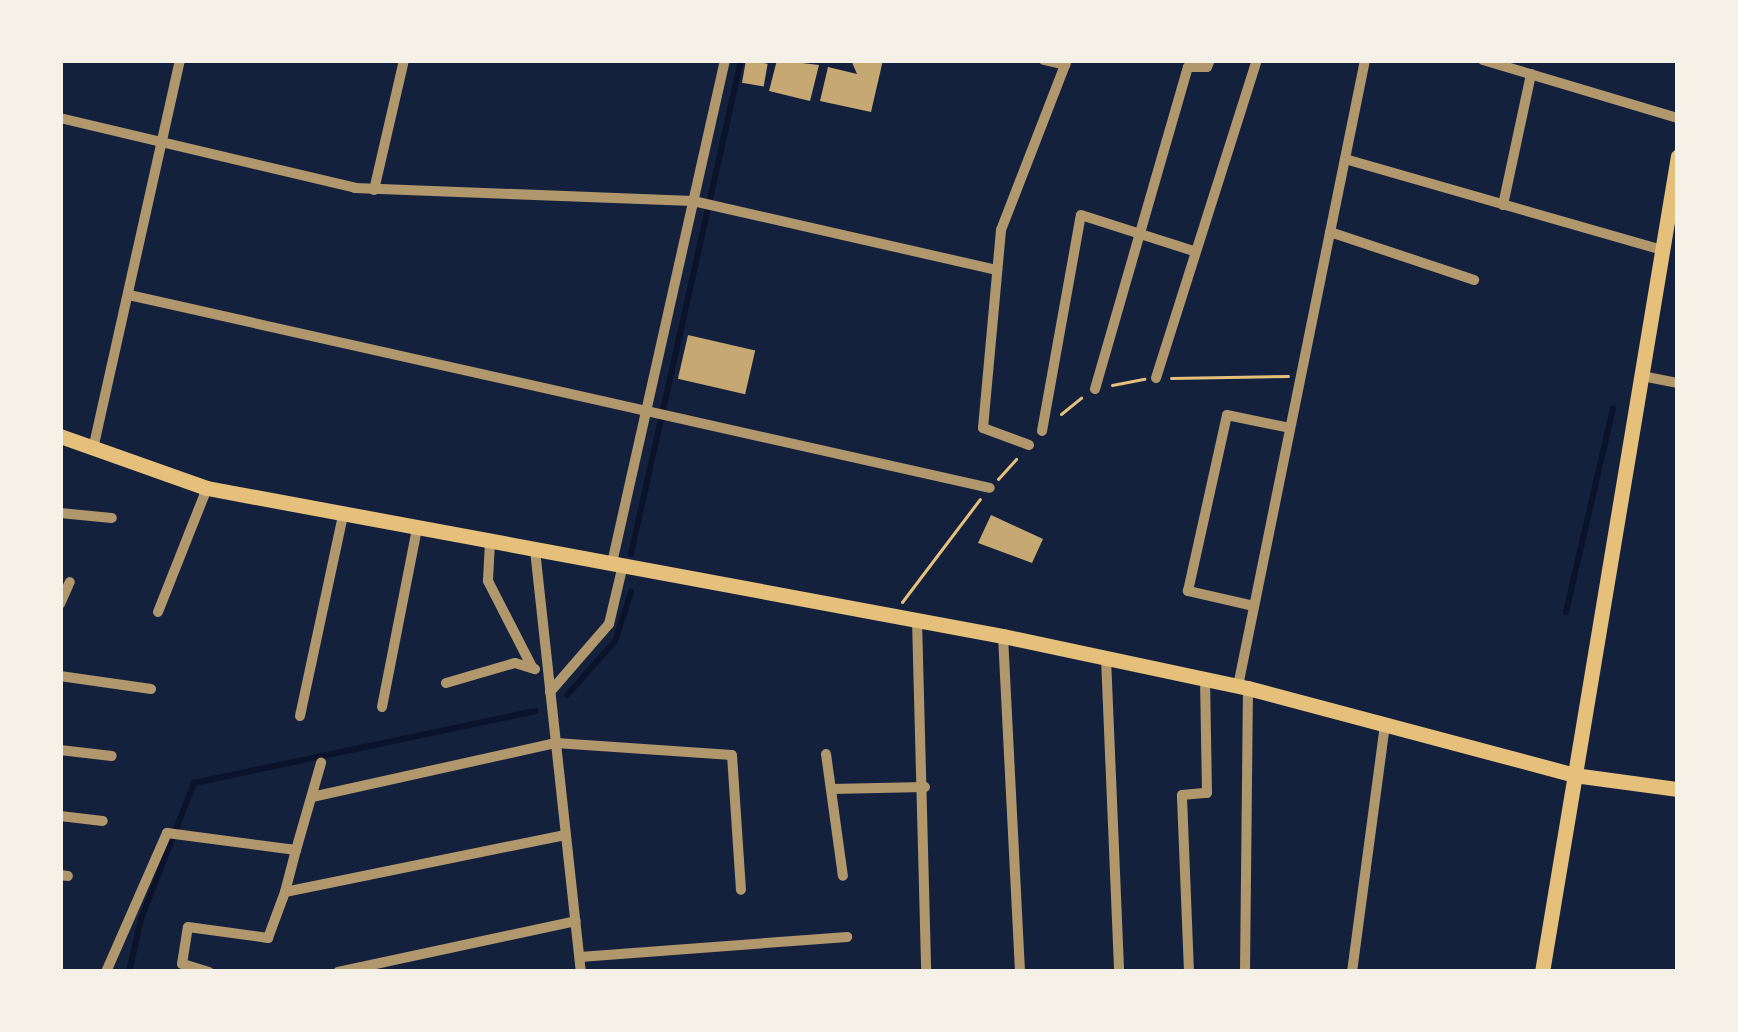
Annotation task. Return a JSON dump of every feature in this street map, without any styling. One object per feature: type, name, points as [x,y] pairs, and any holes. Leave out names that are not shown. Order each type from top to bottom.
[{"type":"main road","points":[[1542,972],[1678,155]]},
{"type":"main road","points":[[60,436],[93,452],[207,488],[1003,636],[1243,687],[1574,775],[1678,789]]},
{"type":"street","points":[[93,452],[181,60]]},
{"type":"street","points":[[374,190],[404,60]]},
{"type":"street","points":[[549,686],[609,624],[617,564],[703,203],[725,60]]},
{"type":"street","points":[[1028,445],[982,428],[1005,209],[1066,62],[1044,60]]},
{"type":"street","points":[[1095,389],[1136,232],[1189,67],[1207,67],[1210,60]]},
{"type":"street","points":[[1156,378],[1257,60]]},
{"type":"street","points":[[1245,972],[1243,687],[1254,606],[1365,60]]},
{"type":"street","points":[[1483,60],[1678,118]]},
{"type":"street","points":[[1503,205],[1531,74]]},
{"type":"street","points":[[60,118],[374,190],[703,203],[997,270]]},
{"type":"street","points":[[1345,159],[1663,250]]},
{"type":"street","points":[[1042,431],[1081,215],[1194,251]]},
{"type":"street","points":[[1330,232],[1474,280]]},
{"type":"street","points":[[130,295],[990,488]]},
{"type":"street","points":[[1642,376],[1678,383]]},
{"type":"street","points":[[1254,606],[1188,591],[1227,415],[1290,428]]},
{"type":"street","points":[[158,612],[207,488]]},
{"type":"street","points":[[60,513],[112,518]]},
{"type":"street","points":[[300,716],[343,515]]},
{"type":"street","points":[[382,707],[417,529]]},
{"type":"street","points":[[490,542],[488,581],[532,667],[549,686]]},
{"type":"street","points":[[535,550],[581,972]]},
{"type":"street","points":[[60,604],[70,582]]},
{"type":"street","points":[[917,620],[925,787],[926,972]]},
{"type":"street","points":[[1003,636],[1020,972]]},
{"type":"street","points":[[1106,658],[1119,972]]},
{"type":"street","points":[[446,683],[515,663],[532,667]]},
{"type":"street","points":[[60,676],[151,689]]},
{"type":"street","points":[[1189,972],[1182,795],[1207,794],[1204,679]]},
{"type":"street","points":[[1352,972],[1384,725]]},
{"type":"street","points":[[312,797],[556,743],[732,755],[741,890]]},
{"type":"street","points":[[60,750],[112,756]]},
{"type":"street","points":[[826,754],[843,875]]},
{"type":"street","points":[[209,972],[182,964],[188,927],[268,938],[322,764]]},
{"type":"street","points":[[831,789],[925,787]]},
{"type":"street","points":[[60,815],[103,820]]},
{"type":"street","points":[[106,972],[176,834],[296,850]]},
{"type":"street","points":[[285,892],[566,835]]},
{"type":"street","points":[[338,972],[576,921]]},
{"type":"street","points":[[580,957],[847,937]]},
{"type":"path","points":[[1042,431],[1095,389],[1156,378],[1301,374]]},
{"type":"path","points":[[894,616],[1028,445]]},
{"type":"building","points":[[746,60],[768,64],[764,86],[742,83]]},
{"type":"building","points":[[777,60],[819,65],[810,101],[769,91]]},
{"type":"building","points":[[851,60],[883,60],[871,112],[820,101],[828,67],[857,74]]},
{"type":"building","points":[[688,335],[755,351],[745,394],[678,379]]},
{"type":"building","points":[[991,515],[1043,539],[1032,563],[978,543]]},
{"type":"waterway","points":[[631,554],[741,60]]},
{"type":"waterway","points":[[1566,612],[1613,408]]},
{"type":"waterway","points":[[567,695],[615,641],[631,592]]},
{"type":"waterway","points":[[129,972],[141,919],[194,783],[536,711]]}]
